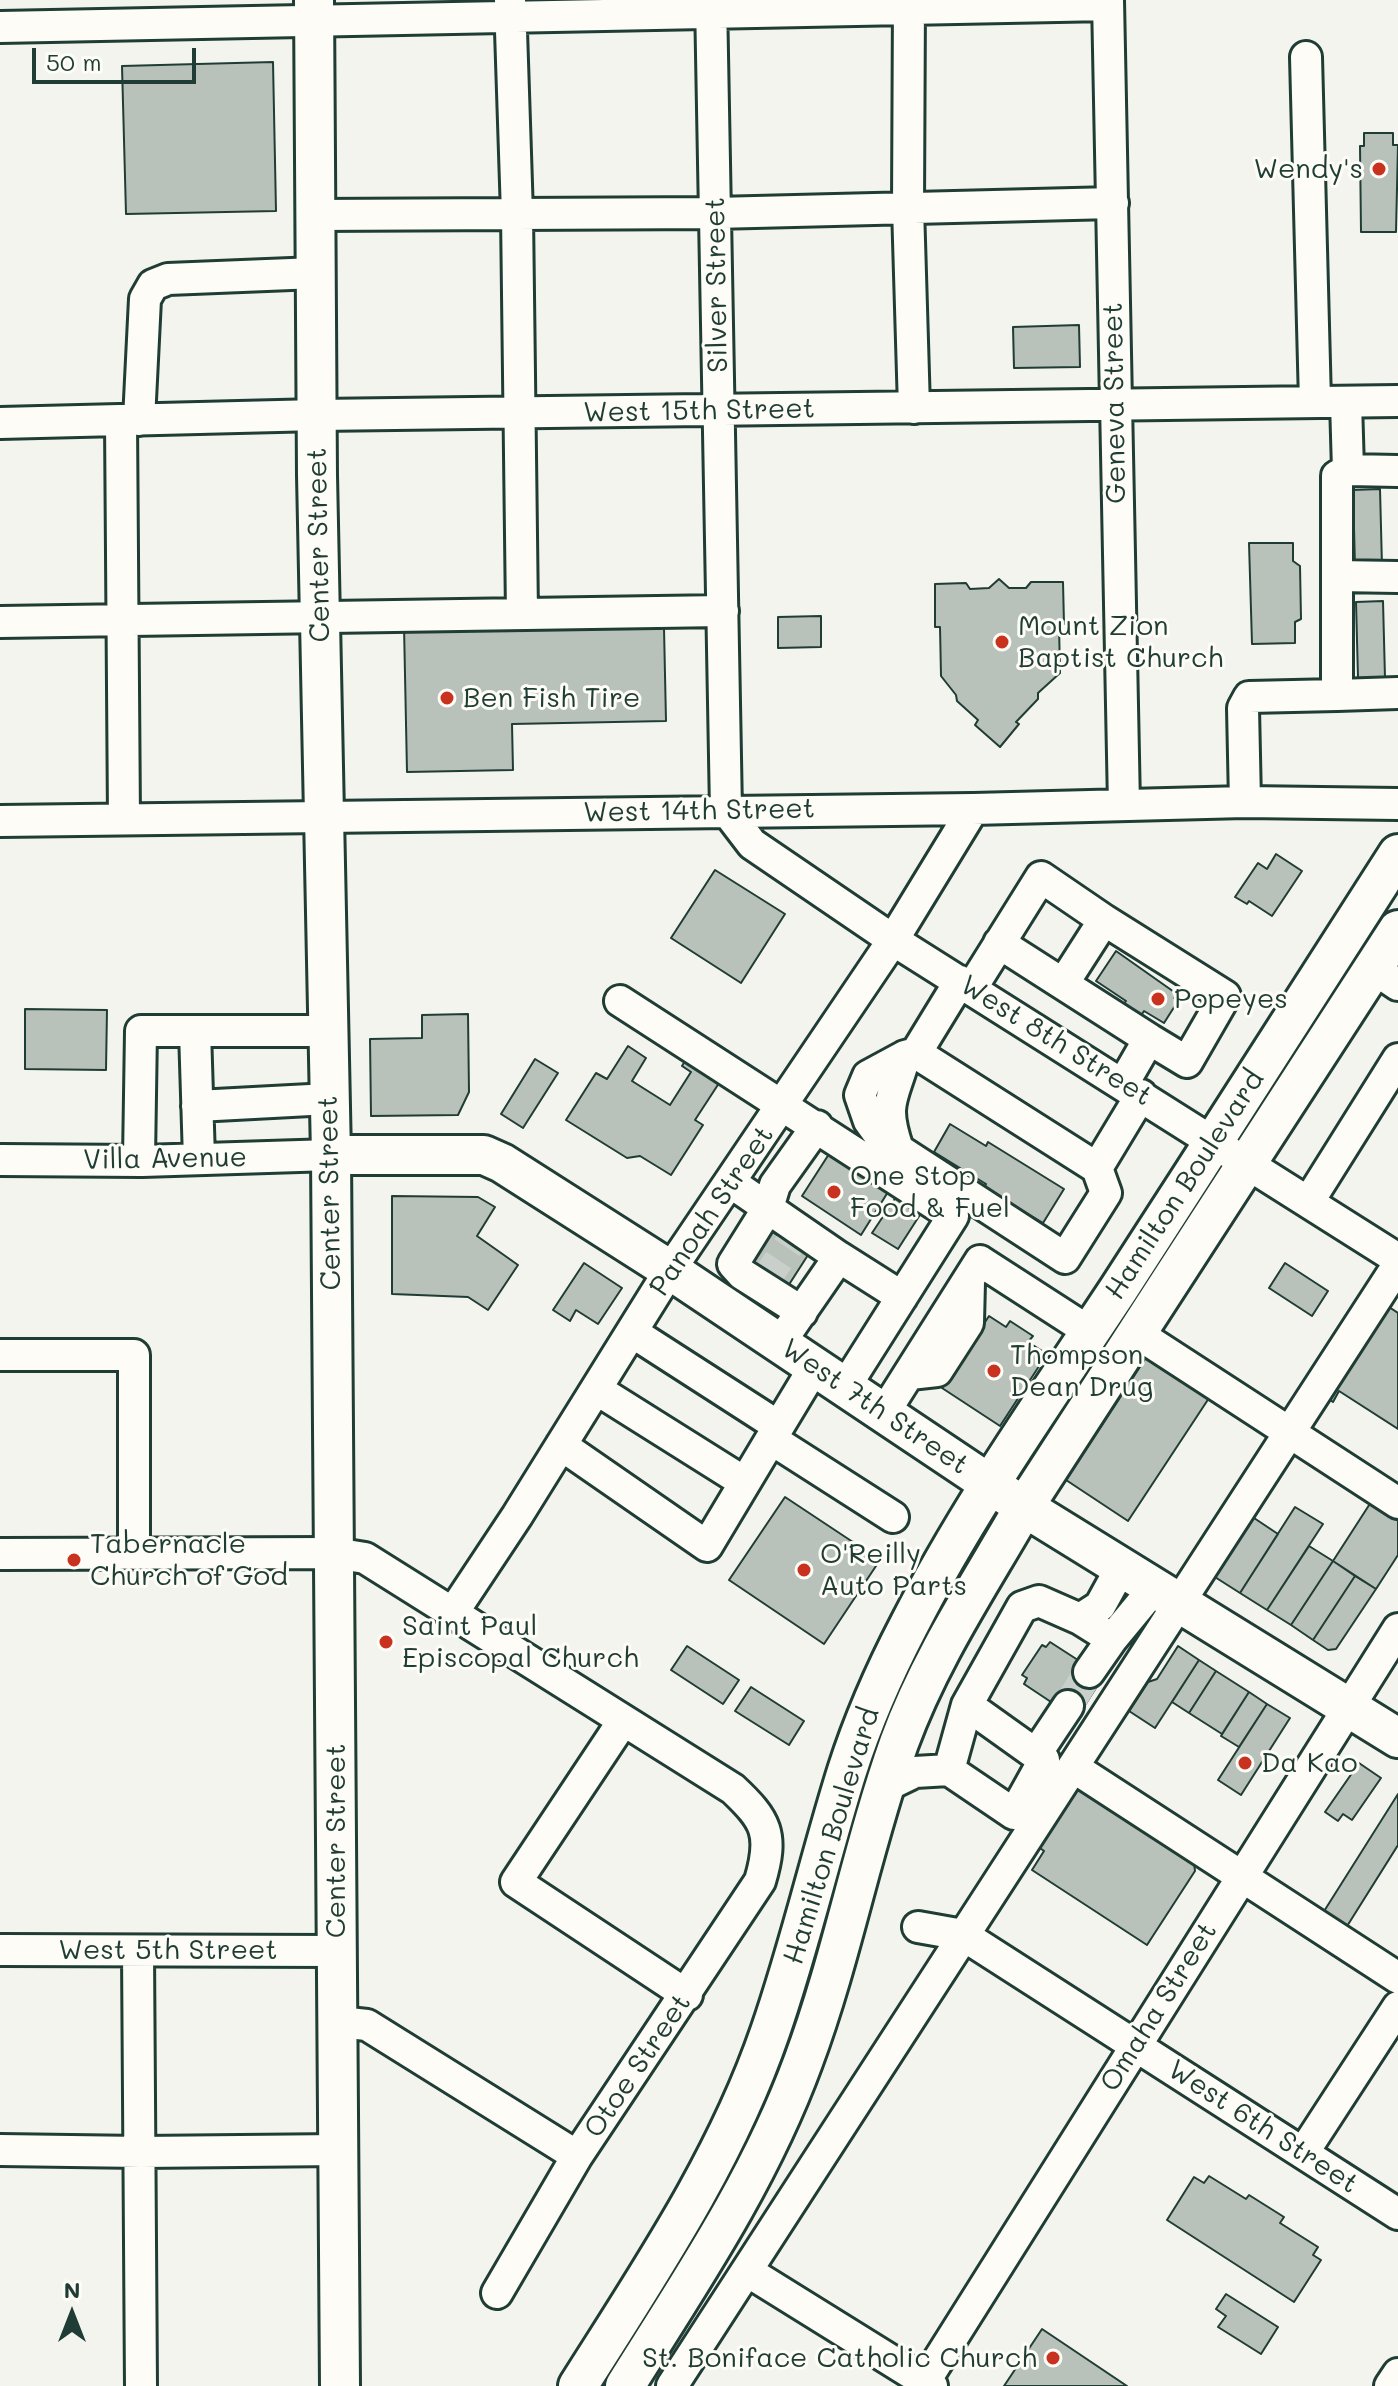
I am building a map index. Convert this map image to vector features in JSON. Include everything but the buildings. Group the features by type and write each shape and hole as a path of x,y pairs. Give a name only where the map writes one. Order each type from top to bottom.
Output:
{"main road":[{"name":"Center Street","path":"315,10 320,617 331,1155 340,2386"},
{"name":"Hamilton Boulevard","path":"578,2386 678,2225 723,2145 751,2083 770,2032 848,1767 909,1624 992,1485 1216,1142 1398,854"},
{"name":"Hamilton Boulevard","path":"625,2386 708,2255 770,2142 804,2062 900,1742 937,1657 1024,1507 1248,1162 1385,976 1398,930"},
{"name":"West 7th Street","path":"331,1155 484,1155 502,1163 670,1270 1024,1507 1398,1738"}],"street":[{"path":"0,27 115,12 1108,3"},
{"name":"Geneva Street","path":"1108,3 1124,805"},
{"path":"909,5 908,207 914,408"},
{"name":"Silver Street","path":"712,7 726,810"},
{"path":"510,8 517,214 522,614"},
{"path":"1306,57 1315,402"},
{"path":"315,215 715,213 1113,203"},
{"path":"124,819 122,621 130,420 145,299 153,285 168,279 316,273"},
{"name":"West 15th Street","path":"0,423 318,415 1398,401"},
{"path":"1346,402 1348,470"},
{"path":"1337,695 1337,476 1348,470 1398,471"},
{"path":"1337,576 1398,577"},
{"path":"0,622 723,611"},
{"path":"1245,802 1243,708 1249,697 1398,693"},
{"name":"West 14th Street","path":"0,821 973,809 1245,802 1398,804"},
{"name":"Panoah Street","path":"452,1614 670,1270 893,940 973,809"},
{"name":"West 8th Street","path":"726,810 752,844 893,940 1248,1162 1398,1262"},
{"path":"911,1054 1097,1168 1106,1193 1065,1258 882,1139 869,1121 860,1095 868,1076 911,1054 999,943 1041,877 1225,996 1187,1062 999,943"},
{"path":"1063,984 1104,920"},
{"path":"620,1001 953,1216 845,1387"},
{"path":"139,1159 141,1031 328,1031"},
{"path":"195,1031 199,1159"},
{"path":"1097,1168 1132,1089 1149,1039"},
{"path":"1309,1201 1398,1059"},
{"path":"197,1106 329,1099"},
{"path":"802,1312 742,1274 733,1264 768,1208 775,1185 817,1126"},
{"name":"Villa Avenue","path":"0,1160 331,1155"},
{"path":"730,1182 768,1208 794,1237 839,1257 902,1297"},
{"path":"780,1343 839,1257"},
{"path":"884,1413 980,1261 1090,1332"},
{"path":"672,2386 1073,1767 1168,1594 1289,1431 1398,1262"},
{"path":"632,1332 893,1517"},
{"path":"1138,1334 1398,1503"},
{"path":"0,1355 134,1355 134,1554"},
{"path":"561,1445 707,1546 815,1366"},
{"path":"596,1389 744,1482"},
{"path":"0,1554 334,1553 365,1558 623,1721 516,1882 687,1995"},
{"path":"1080,1619 1100,1606 1122,1566"},
{"path":"1089,1672 1112,1639 1168,1594"},
{"path":"949,1770 967,1705 1022,1607 1039,1601 1080,1619 1112,1639"},
{"name":"Omaha Street","path":"926,2385 1135,2044 1398,1629"},
{"path":"886,1786 915,1772 949,1770 1014,1814 1044,1760 967,1705"},
{"path":"1036,1754 1068,1706"},
{"name":"Otoe Street","path":"497,2293 577,2156 687,1995 760,1881 765,1865 764,1825 758,1813 733,1789 623,1721"},
{"path":"1073,1767 1398,1978"},
{"name":"West 6th Street","path":"918,1927 963,1935 1398,2214"},
{"name":"West 5th Street","path":"0,1950 337,1951"},
{"path":"138,1951 141,2386"},
{"path":"1303,2153 1398,2007"},
{"path":"339,2022 367,2025 577,2156"},
{"path":"0,2150 340,2150"},
{"path":"747,2271 926,2385"},
{"path":"1390,2386 1398,2374"}],"tunnel":[{"path":"762,1285 790,1243"},
{"path":"1068,1706 1089,1672"}],"place":[{"name":"Wendy's","path":"1379,169"},
{"name":"Mount Zion Baptist Church","path":"1002,642"},
{"name":"Ben Fish Tire","path":"447,698"},
{"name":"Popeyes","path":"1158,999"},
{"name":"One Stop Food & Fuel","path":"834,1192"},
{"name":"Thompson Dean Drug","path":"994,1371"},
{"name":"Tabernacle Church of God","path":"74,1560"},
{"name":"O'Reilly Auto Parts","path":"804,1570"},
{"name":"Saint Paul Episcopal Church","path":"386,1642"},
{"name":"Da Kao","path":"1245,1763"},
{"name":"St. Boniface Catholic Church","path":"1053,2358"}]}
